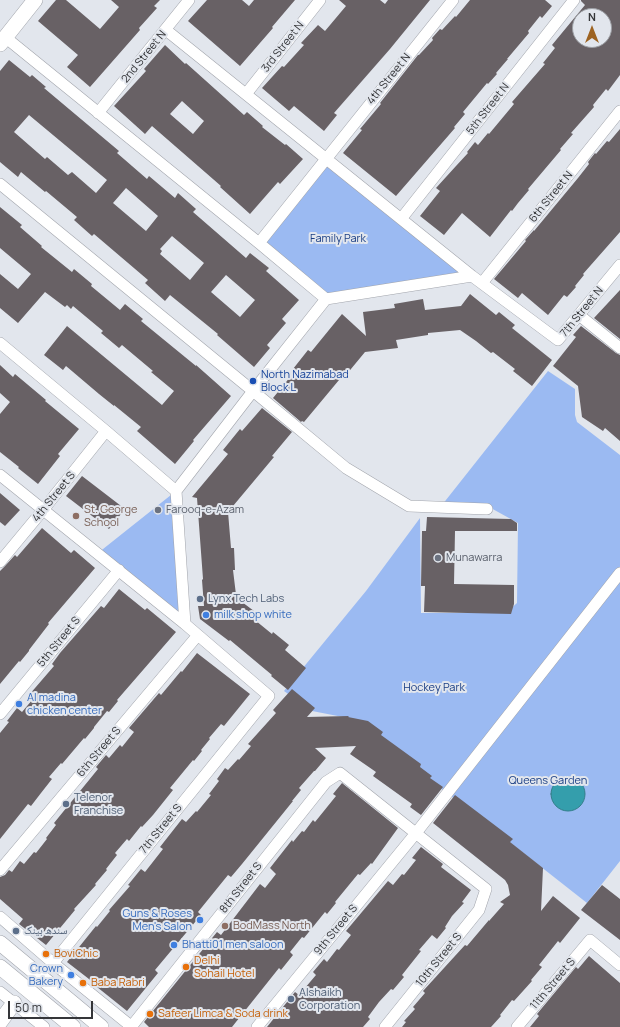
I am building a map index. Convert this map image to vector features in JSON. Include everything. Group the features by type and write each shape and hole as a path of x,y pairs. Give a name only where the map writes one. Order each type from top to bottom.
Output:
{"main road":[{"path":"3,40 35,0"},
{"path":"0,943 101,1027"},
{"path":"0,967 72,1027"},
{"path":"0,1022 14,1003"}],"street":[{"name":"2nd Street N","path":"98,113 189,0"},
{"name":"3rd Street N","path":"246,94 320,0"},
{"name":"4th Street N","path":"259,243 453,0"},
{"name":"5th Street N","path":"401,218 574,0"},
{"path":"166,30 482,283"},
{"path":"3,40 98,113 326,299"},
{"name":"6th Street N","path":"482,283 620,110"},
{"path":"0,184 346,468 409,506 487,509"},
{"name":"7th Street N","path":"482,283 558,340 620,265"},
{"path":"185,624 176,491 326,299 472,276"},
{"path":"579,316 620,348"},
{"path":"0,343 176,491"},
{"name":"4th Street S","path":"0,562 44,510 106,431"},
{"path":"0,474 198,635"},
{"name":"5th Street S","path":"0,714 119,570"},
{"name":"9th Street S","path":"257,1027 416,833 620,573"},
{"name":"7th Street S","path":"53,963 270,696 198,635"},
{"name":"6th Street S","path":"0,870 198,635"},
{"name":"8th Street S","path":"132,1027 326,782 340,773 416,833"},
{"name":"10th Street S","path":"385,1027 479,910 486,889 416,833"},
{"path":"0,918 132,1027"},
{"name":"11th Street S","path":"517,1027 590,940 620,965"},
{"path":"0,992 44,1027"}],"green space":[{"name":"Family Park","path":"326,159 472,276 326,299 259,243"},
{"name":"Hockey Park","path":"548,371 575,389 575,415 577,422 620,455 620,861 587,903 447,793 343,717 312,711 284,691 366,591 420,518 421,613 506,613 517,603 518,523 489,507 442,505"},
{"path":"176,491 185,624 98,553"}],"shaded area":[{"path":"568,777 580,782 585,794 580,806 568,811 556,806 551,794 556,782"}],"building":[{"path":"56,0 66,0 100,29 119,7 111,0 160,0 154,6 157,8 139,28 140,30 90,87 67,67 78,55 38,21"},
{"path":"207,0 242,0 249,6 254,0 295,0 240,66 188,21"},
{"path":"339,0 380,0 385,4 388,0 430,0 390,49 334,113 337,115 324,131 294,106 289,111 262,88 304,45 301,43 318,25 325,31 346,6"},
{"path":"470,0 545,0 552,6 542,18 540,16 528,31 529,33 496,73 497,74 488,84 487,83 463,112 465,114 454,127 455,128 396,196 343,153 418,55 433,40 432,38 440,29 442,30 455,16 456,17"},
{"path":"581,0 620,0 620,75 608,91 606,89 593,105 594,107 571,133 573,134 560,149 561,150 490,237 462,213 444,235 420,216 440,191 436,188 468,153 467,152 475,142 478,145 514,104 512,102 545,64 543,63 555,48 552,45 572,21 572,48 612,48 612,8 583,8 585,5"},
{"path":"165,45 244,115 247,112 263,126 262,127 285,145 286,144 303,159 280,184 278,182 250,214 220,187 221,186 152,126 145,134 114,106 146,71 144,69","holes":["182,101 204,121 193,134 170,114"]},
{"path":"9,60 30,77 32,75 46,87 44,88 119,151 117,153 147,179 149,176 175,198 178,193 196,209 193,212 246,258 250,253 269,268 266,271 299,300 282,319 286,323 267,345 270,348 254,367 217,335 218,334 170,295 165,301 145,283 148,280 94,234 92,236 74,220 77,217 46,191 45,192 21,172 18,177 0,162 0,71","holes":["29,115 107,180 96,193 72,172 68,175 47,157 45,159 14,132","126,188 158,216 146,231 113,203","172,236 204,263 190,280 160,254 162,251 160,249","226,275 255,300 240,317 211,292"]},
{"path":"620,129 620,232 583,274 584,275 575,286 576,287 567,297 564,295 548,315 522,293 518,298 494,279 578,178 589,164 588,162 595,153 596,154 607,141 609,142"},
{"path":"0,207 22,225 20,227 42,246 41,247 72,272 74,269 92,284 91,286 120,310 125,304 143,319 141,321 196,365 231,396 193,440 194,441 175,464 137,431 141,427 66,366 63,370 44,355 67,326 162,405 174,391 151,372 153,371 122,345 119,348 101,333 103,331 73,306 71,309 67,305 65,307 45,292 18,323 0,308 0,274 18,289 31,274 0,248"},
{"path":"620,290 620,339 594,318"},
{"path":"470,294 496,315 499,312 515,325 512,328 552,360 532,386 513,371 515,369 460,330 428,333 428,335 396,340 398,348 365,352 346,375 344,374 304,422 301,422 273,398 295,371 293,369 308,350 311,352 342,314 366,336 363,312 395,308 394,304 423,299 425,310 461,306"},
{"path":"581,326 620,355 620,441 605,428 603,431 582,417 578,386 553,366 576,337 573,335"},
{"path":"0,365 13,377 15,374 79,429 58,454 60,456 38,484 0,452 0,414 10,402 0,393"},
{"path":"262,408 292,432 272,456 274,457 228,512 231,548 234,548 235,570 233,570 237,603 242,602 254,611 250,616 272,634 273,632 289,645 285,650 306,668 288,690 230,640 229,641 200,619 198,606 204,606 203,579 197,498 192,497 228,454 223,450 240,429 242,431"},
{"path":"82,476 125,509 109,529 66,496"},
{"path":"0,493 20,510 5,526 0,522"},
{"name":"Munawarra","path":"427,517 511,519 517,523 517,531 455,531 454,584 514,585 514,604 511,614 424,612 425,586 421,586 422,531 426,531"},
{"path":"42,528 71,553 74,550 95,568 48,623 49,624 20,662 19,661 0,684 0,571 15,555 17,557"},
{"path":"119,589 145,610 147,608 176,632 117,700 118,701 109,712 107,711 85,739 84,738 49,777 52,779 31,806 28,804 0,839 0,733 9,722 7,721 17,708 22,712 33,699 29,695 54,666 52,664 60,653 101,606 104,608"},
{"path":"197,653 250,694 224,726 221,724 209,738 210,739 201,750 202,751 170,788 173,790 153,815 142,827 141,826 129,841 127,839 115,853 117,855 95,884 96,885 74,909 75,910 46,945 19,924 23,919 0,899 0,877 5,875 9,870 12,872 20,861 24,864 34,852 36,853 56,825 54,823 98,769 96,767 106,755 109,758 120,745 122,747 134,732 129,728 159,693 161,695 181,671 182,672"},
{"path":"292,689 315,708 307,717 349,716 348,717 368,721 383,732 381,735 421,764 420,767 432,776 430,778 443,787 421,815 410,807 412,804 373,776 376,772 350,754 356,746 315,748 326,758 299,788 301,790 293,801 242,864 231,877 228,875 198,912 201,915 155,970 158,973 127,1011 67,962 130,886 128,885 141,869 145,872 163,849 160,847 182,819 186,822 196,811 197,812 211,795 209,794 219,781 217,779 225,768 228,770 251,746 248,744 276,713 273,710"},
{"path":"342,783 398,828 372,864 371,863 360,875 358,874 327,914 325,912 304,938 302,937 290,952 293,955 281,970 279,968 232,1027 149,1027 144,1022 217,932 221,935 260,884 265,888 276,874 270,868 292,840 293,842 302,831 304,832 313,820 315,822 336,796 333,794"},
{"path":"455,795 513,839 510,842 543,868 541,911 553,896 580,918 560,943 558,941 539,965 542,967 531,980 532,981 514,1001 512,1000 491,1027 402,1027 406,1022 404,1021 415,1009 413,1007 425,993 423,991 465,945 467,946 504,904 500,902 510,895 508,885 505,880 433,823"},
{"path":"421,847 443,864 441,867 471,890 462,902 464,903 452,916 445,927 446,928 437,939 432,935 419,950 421,951 402,975 404,977 393,990 391,989 379,1002 368,1017 370,1019 363,1027 267,1027 295,992 299,995 316,975 313,972 324,959 327,962 337,949 339,950 351,935 346,931 388,881 393,885 402,874 404,875 416,860 412,858"},
{"path":"602,885 620,899 620,940 581,910"},
{"path":"589,956 620,983 620,1027 530,1027 539,1016 537,1014 576,967 578,969"}],"place":[{"name":"North Nazimabad Block L","path":"253,381"},
{"name":"Farooq-e-Azam","path":"158,510"},
{"name":"St. George School","path":"76,516"},
{"name":"Munawarra","path":"438,558"},
{"name":"Lynx Tech Labs","path":"200,599"},
{"name":"milk shop white","path":"206,615"},
{"name":"Al madina chicken center","path":"19,704"},
{"name":"Telenor Franchise","path":"66,804"},
{"name":"Guns & Roses Men's Salon","path":"200,920"},
{"name":"BodMass North","path":"225,926"},
{"name":"سندھ بینک","path":"16,931"},
{"name":"Bhatti01 men saloon","path":"174,945"},
{"name":"BoviChic","path":"46,954"},
{"name":"Delhi Sohail Hotel","path":"186,967"},
{"name":"Crown Bakery","path":"71,975"},
{"name":"Baba Rabri","path":"83,983"},
{"name":"Alshaikh Corporation","path":"291,999"},
{"name":"Safeer Limca & Soda drink","path":"150,1014"}],"park label":[{"name":"Queens Garden","path":"548,781"}]}
